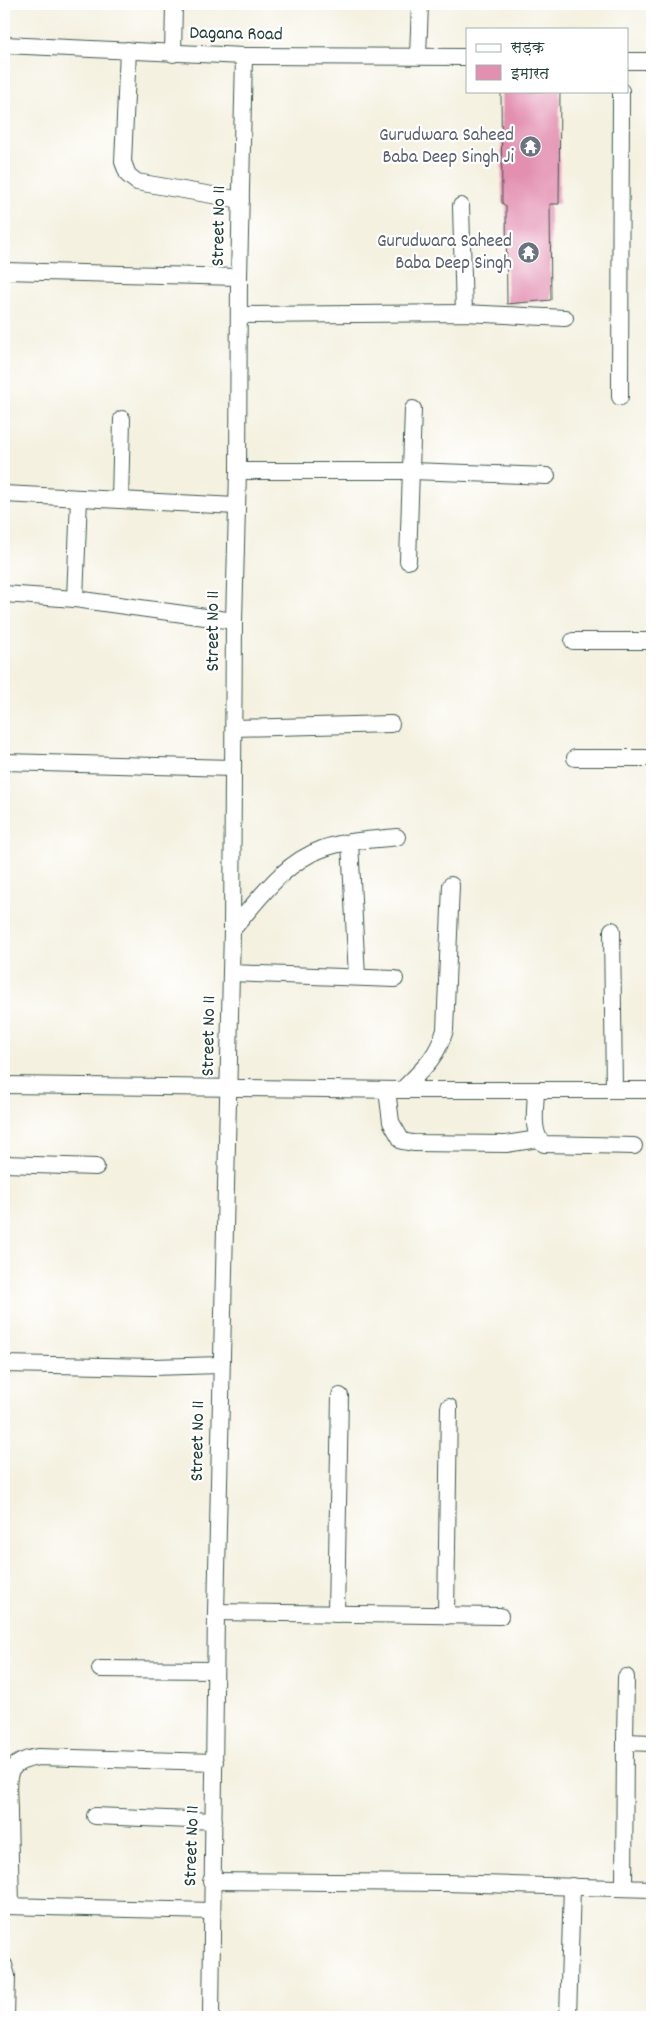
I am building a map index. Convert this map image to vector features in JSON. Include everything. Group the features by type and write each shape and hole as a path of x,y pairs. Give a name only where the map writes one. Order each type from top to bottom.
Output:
{"street":[{"path":"172,54 174,4"},
{"path":"418,56 420,4"},
{"name":"Dagana Road","path":"4,45 244,56 466,57"},
{"path":"128,50 123,162 128,175 137,182 241,200"},
{"name":"Street No 11","path":"211,2017 211,1881 214,1821 216,1612 232,930 234,622 244,56"},
{"path":"628,61 652,61"},
{"path":"620,397 621,92"},
{"path":"461,206 464,313"},
{"path":"4,270 239,277"},
{"path":"239,315 464,313 565,318"},
{"path":"408,561 413,409"},
{"path":"120,500 122,419"},
{"path":"238,471 411,471 547,476"},
{"path":"4,494 236,506"},
{"path":"75,599 79,498"},
{"path":"4,594 75,599 234,622"},
{"path":"573,641 652,641"},
{"path":"234,728 391,724"},
{"path":"574,758 652,758"},
{"path":"4,762 232,768"},
{"path":"232,930 282,873 300,859 323,848 350,842 397,837"},
{"path":"350,842 357,977"},
{"path":"451,885 444,1030 440,1048 430,1062 394,1090 390,1122 402,1141 413,1143 506,1144 538,1139"},
{"path":"612,930 614,1090"},
{"path":"231,973 395,979"},
{"path":"4,1085 229,1089 652,1090"},
{"path":"536,1090 536,1132 538,1139 544,1144 634,1146"},
{"path":"4,1164 96,1167"},
{"path":"4,1364 153,1368 221,1365"},
{"path":"336,1614 340,1396"},
{"path":"446,1616 449,1407"},
{"path":"216,1612 500,1616"},
{"path":"100,1669 215,1670"},
{"path":"624,1888 626,1677"},
{"path":"625,1742 652,1743"},
{"path":"212,1911 7,1906 6,1813 9,1777 13,1765 21,1759 38,1757 215,1762"},
{"path":"95,1816 214,1821"},
{"path":"211,1881 444,1883 652,1889"},
{"path":"568,2017 572,1886"},
{"path":"4,1965 7,1976 6,2017"}],"building":[{"name":"Gurudwara Saheed Baba Deep Singh Ji","path":"501,92 560,92 559,204 550,204 551,300 507,304 506,206 502,203"}],"place":[{"name":"Gurudwara Saheed Baba Deep Singh Ji","path":"530,147"},
{"name":"Gurudwara Saheed Baba Deep Singh","path":"528,253"}]}
